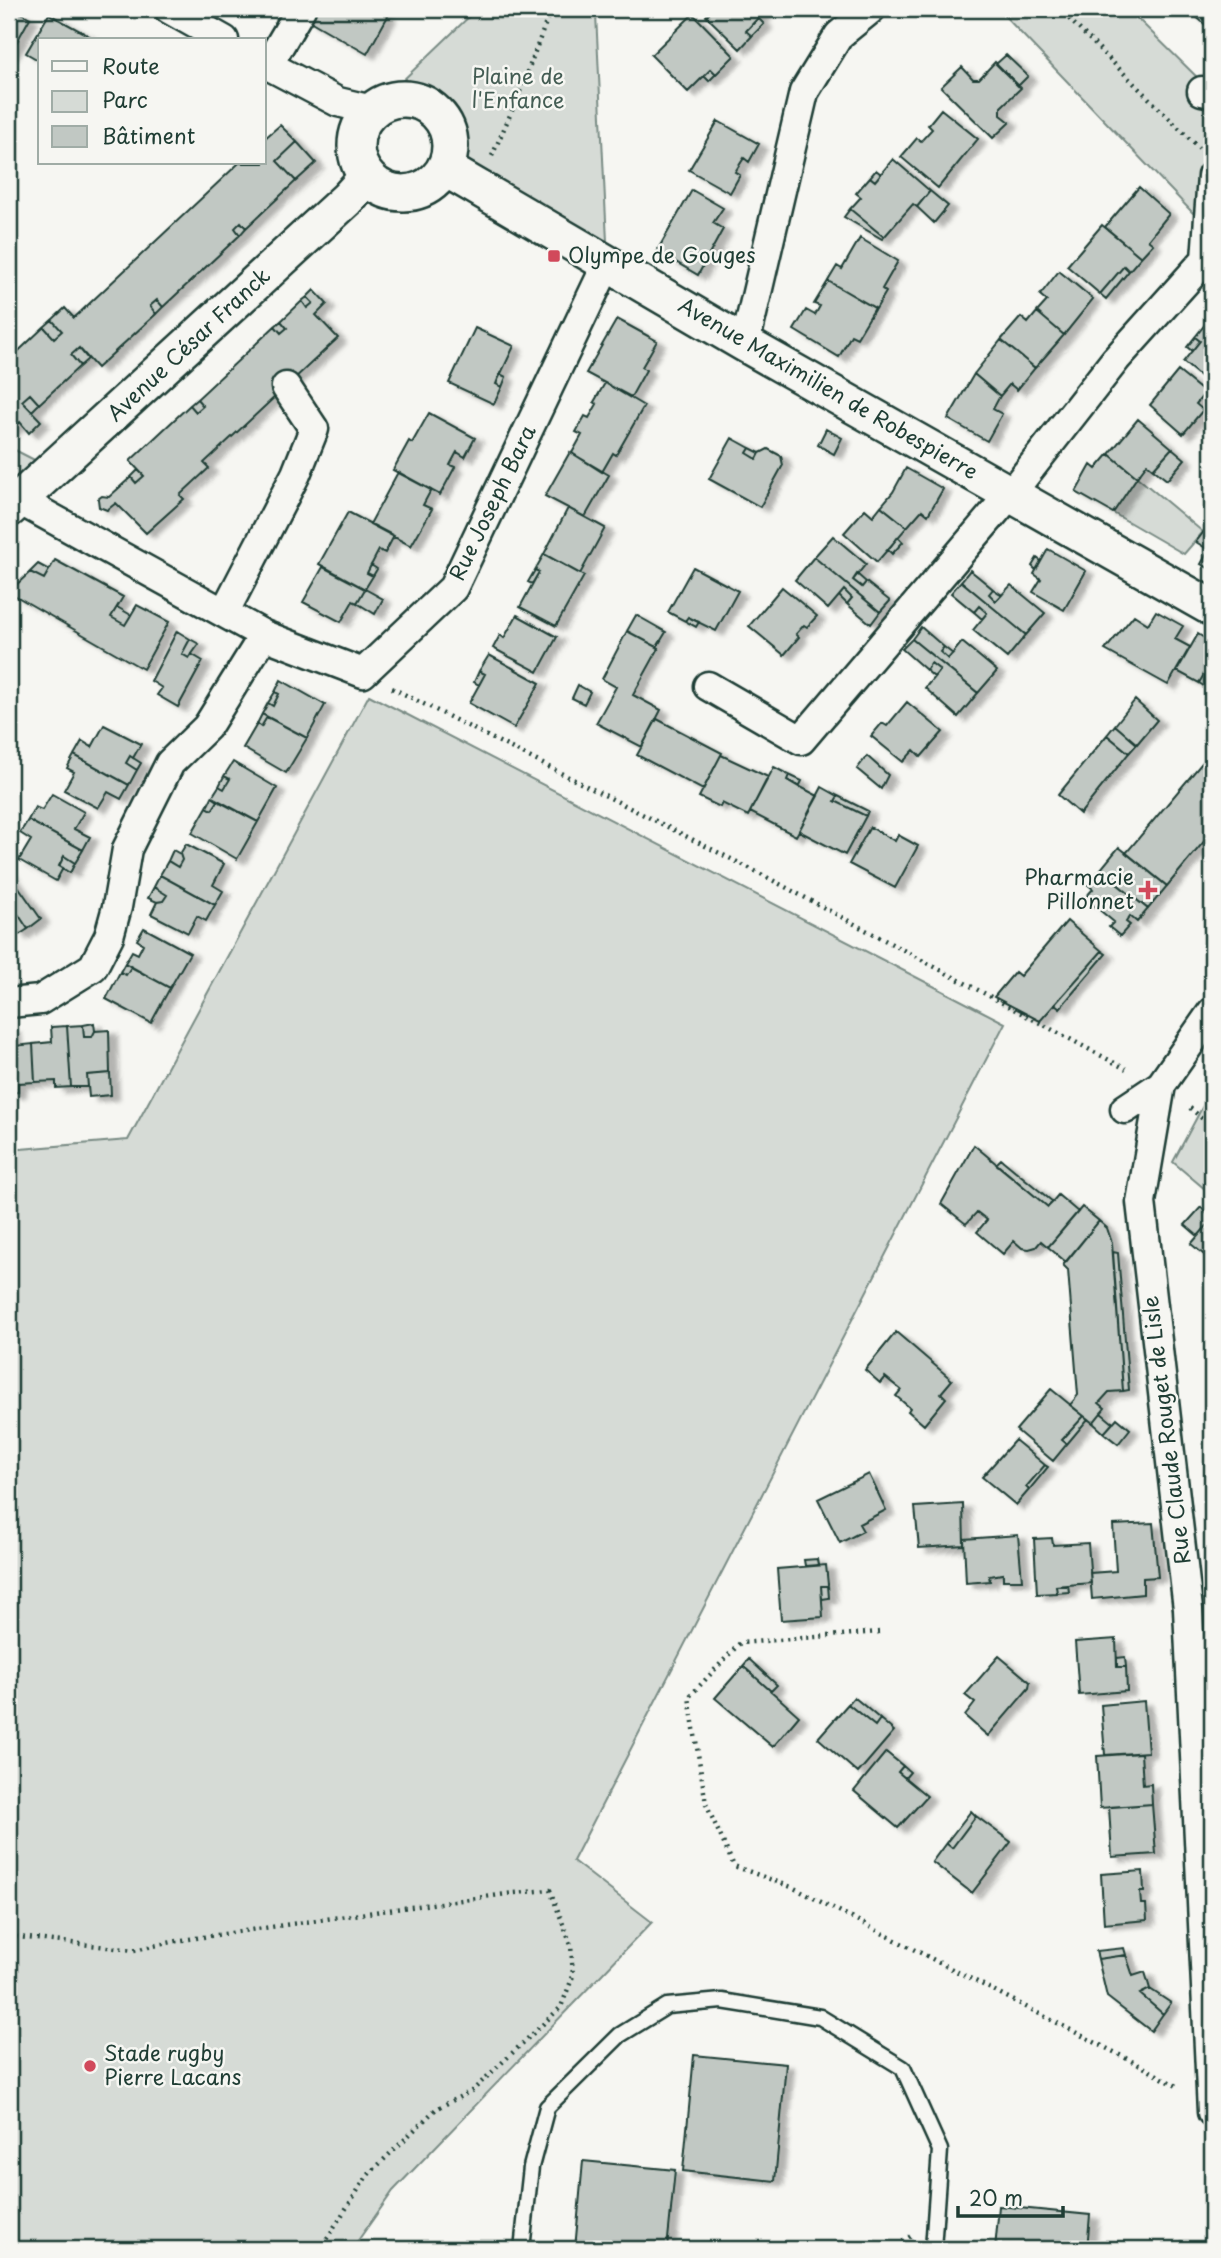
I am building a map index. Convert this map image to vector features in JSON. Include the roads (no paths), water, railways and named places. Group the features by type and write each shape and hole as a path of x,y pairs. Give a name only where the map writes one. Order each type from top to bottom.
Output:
{"street":[{"path":"169,9 220,38"},
{"path":"301,9 266,64 338,102 372,110"},
{"path":"745,344 804,92 839,35 871,9"},
{"path":"393,99 410,99 426,104 445,122 451,143 446,169 436,181 423,190 408,194 379,187 367,177 355,150 362,122 372,110 393,99"},
{"path":"708,686 801,740 1011,493 1116,359 1206,259 1207,164"},
{"name":"Avenue Maximilien de Robespierre","path":"446,169 745,344 1212,608"},
{"name":"Avenue César Franck","path":"14,505 347,200 367,177"},
{"name":"Rue Joseph Bara","path":"264,635 363,673 453,588 608,262"},
{"path":"224,613 296,474 314,429 286,387"},
{"path":"9,1003 40,1000 93,967 109,936 127,849 170,763 207,727 264,635 14,505"},
{"path":"1125,1110 1161,1085 1212,1012"},
{"name":"Rue Claude Rouget de Lisle","path":"1161,1085 1141,1202 1188,1609 1212,2109"}],"lane":[{"path":"522,2249 531,2167 547,2107 620,2035 667,2006 722,2001 820,2017 903,2068 940,2150 933,2249"}],"place":[{"name":"Olympe de Gouges","path":"554,256"},
{"name":"Pharmacie Pillonnet","path":"1148,890"},
{"name":"Stade rugby Pierre Lacans","path":"90,2066"}],"park label":[{"name":"Plaine de l'Enfance","path":"518,89"}]}
